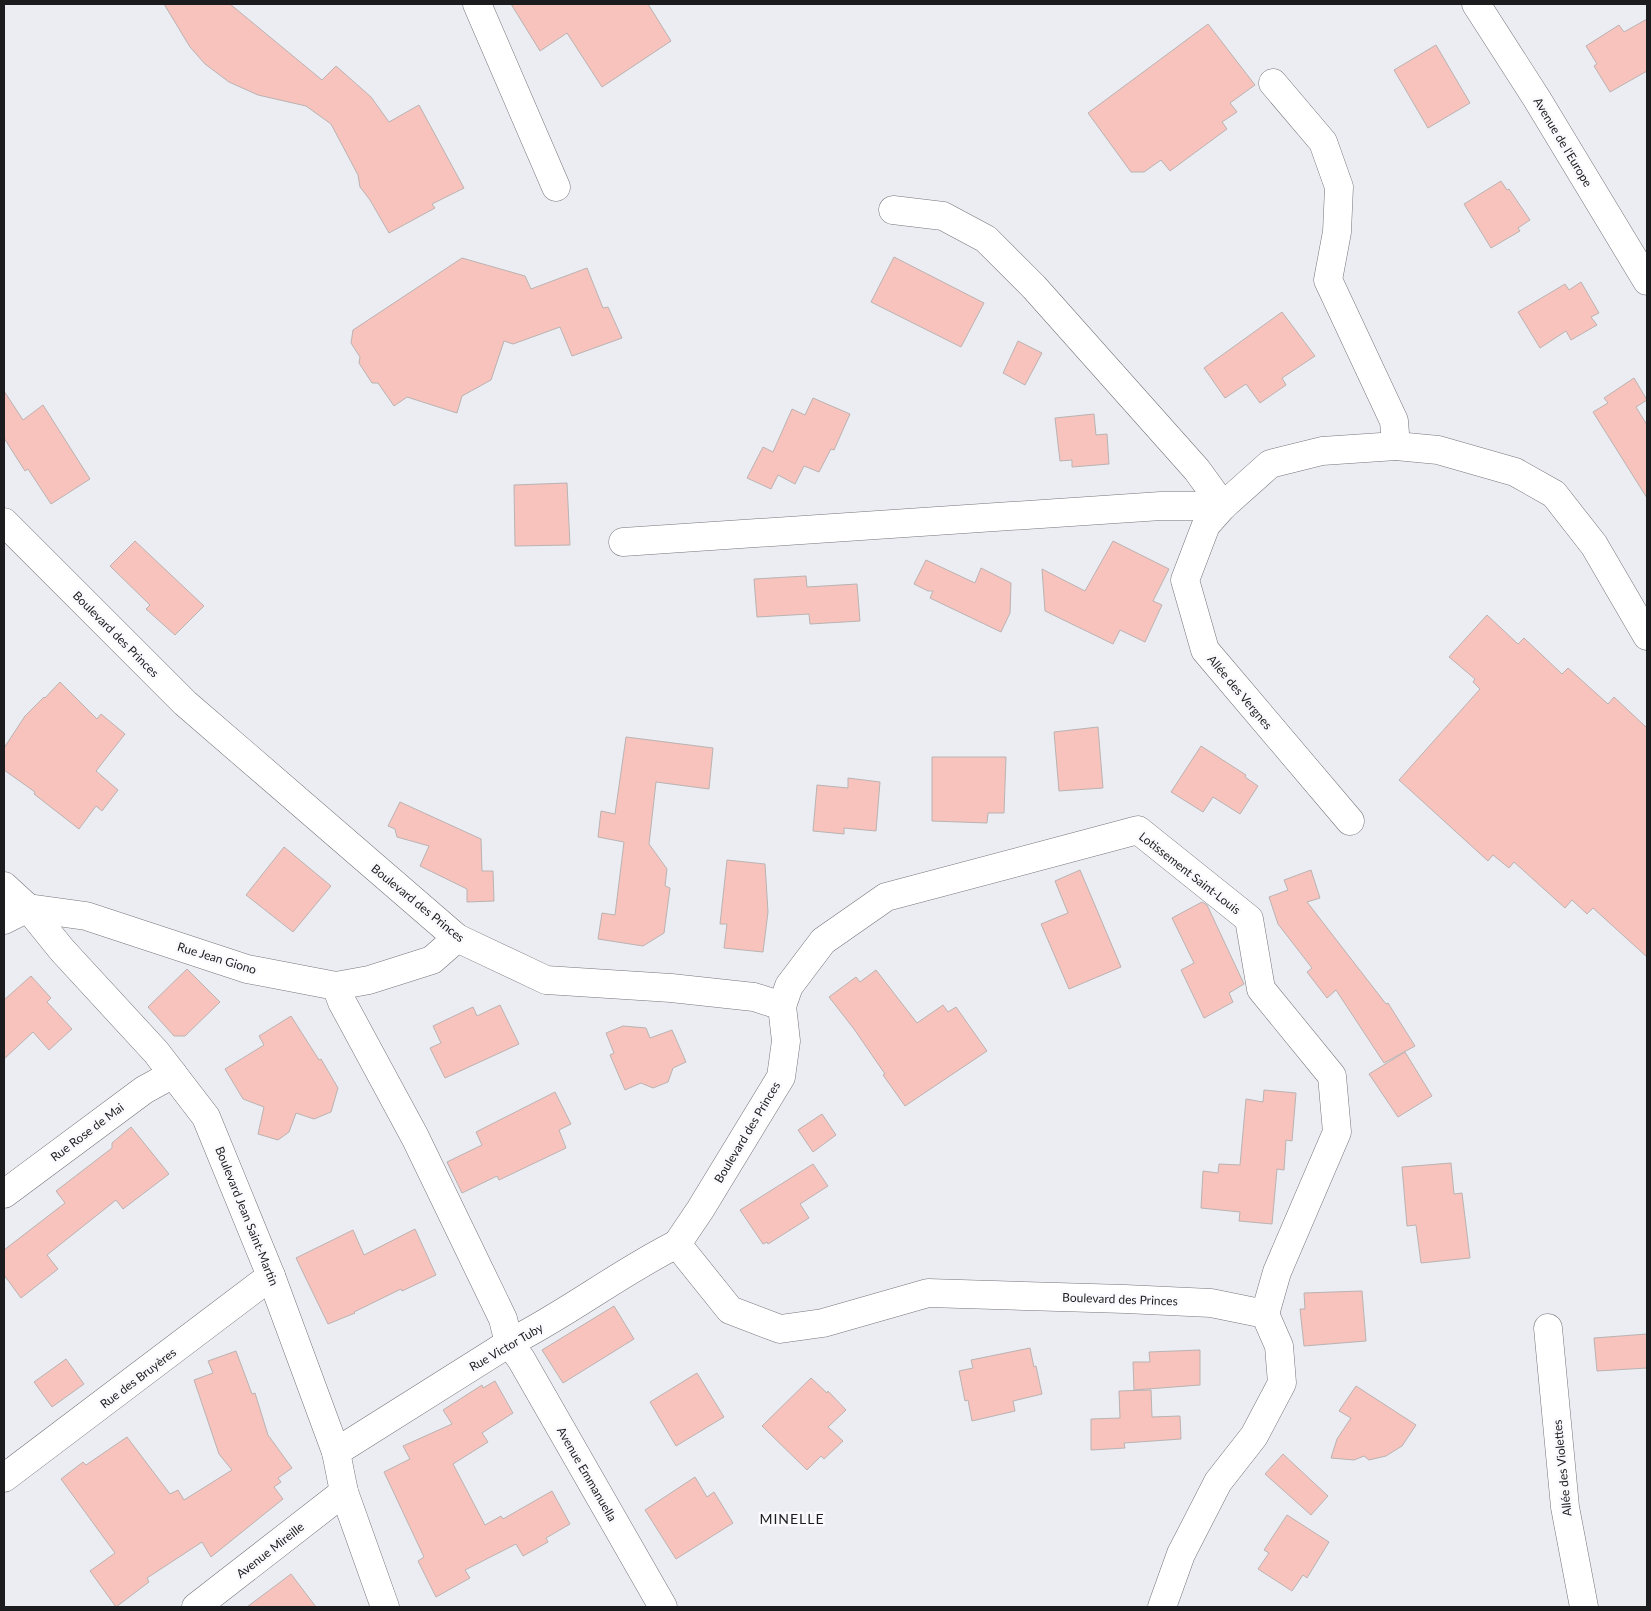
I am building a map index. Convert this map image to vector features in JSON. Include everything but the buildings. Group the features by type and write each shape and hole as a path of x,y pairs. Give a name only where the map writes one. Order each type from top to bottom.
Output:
{"street":[{"path":"477,4 556,188"},
{"name":"Avenue de l'Europe","path":"1476,4 1537,99 1647,281"},
{"path":"1272,83 1323,142 1339,187 1337,232 1328,280 1394,421 1396,446"},
{"path":"893,210 943,216 986,239 1040,294 1197,470 1223,506"},
{"name":"Allée des Vergnes","path":"1350,821 1204,650 1185,580 1206,525 1223,506 1270,464 1322,451 1396,446 1438,450 1515,472 1554,494 1594,545 1647,636"},
{"path":"623,542 1161,506 1223,506"},
{"name":"Boulevard des Princes","path":"4,522 186,702 457,938 546,980 680,989 754,997 782,1006 786,1041 781,1077 700,1210 677,1244 730,1310 780,1329 823,1323 928,1293 1211,1303 1265,1314"},
{"name":"Lotissement Saint-Louis","path":"782,1006 789,986 823,941 886,898 1138,830 1249,919 1261,989 1332,1076 1337,1132 1278,1272 1265,1314"},
{"name":"Boulevard Jean Saint-Martin","path":"4,886 16,914 62,950 156,1052 206,1117 271,1276 336,1452 344,1492 385,1607"},
{"name":"Rue Jean Giono","path":"16,914 86,916 247,969 336,986 369,980 432,960 457,938"},
{"name":"Avenue Emmanuella","path":"336,986 342,1002 419,1146 502,1319 509,1342 521,1359 662,1607"},
{"name":"Rue Rose de Mai","path":"4,1194 144,1090 173,1074"},
{"name":"Rue Victor Tuby","path":"336,1452 509,1342 538,1328 654,1256 677,1244"},
{"name":"Rue des Bruyères","path":"4,1478 271,1276"},
{"path":"1162,1607 1182,1554 1218,1482 1254,1436 1282,1383 1279,1346 1265,1314"},
{"name":"Allée des Violettes","path":"1548,1328 1565,1507 1584,1607"},
{"name":"Avenue Mireille","path":"196,1607 344,1492"}],"district":[{"name":"MINELLE","path":"792,1518"}]}
